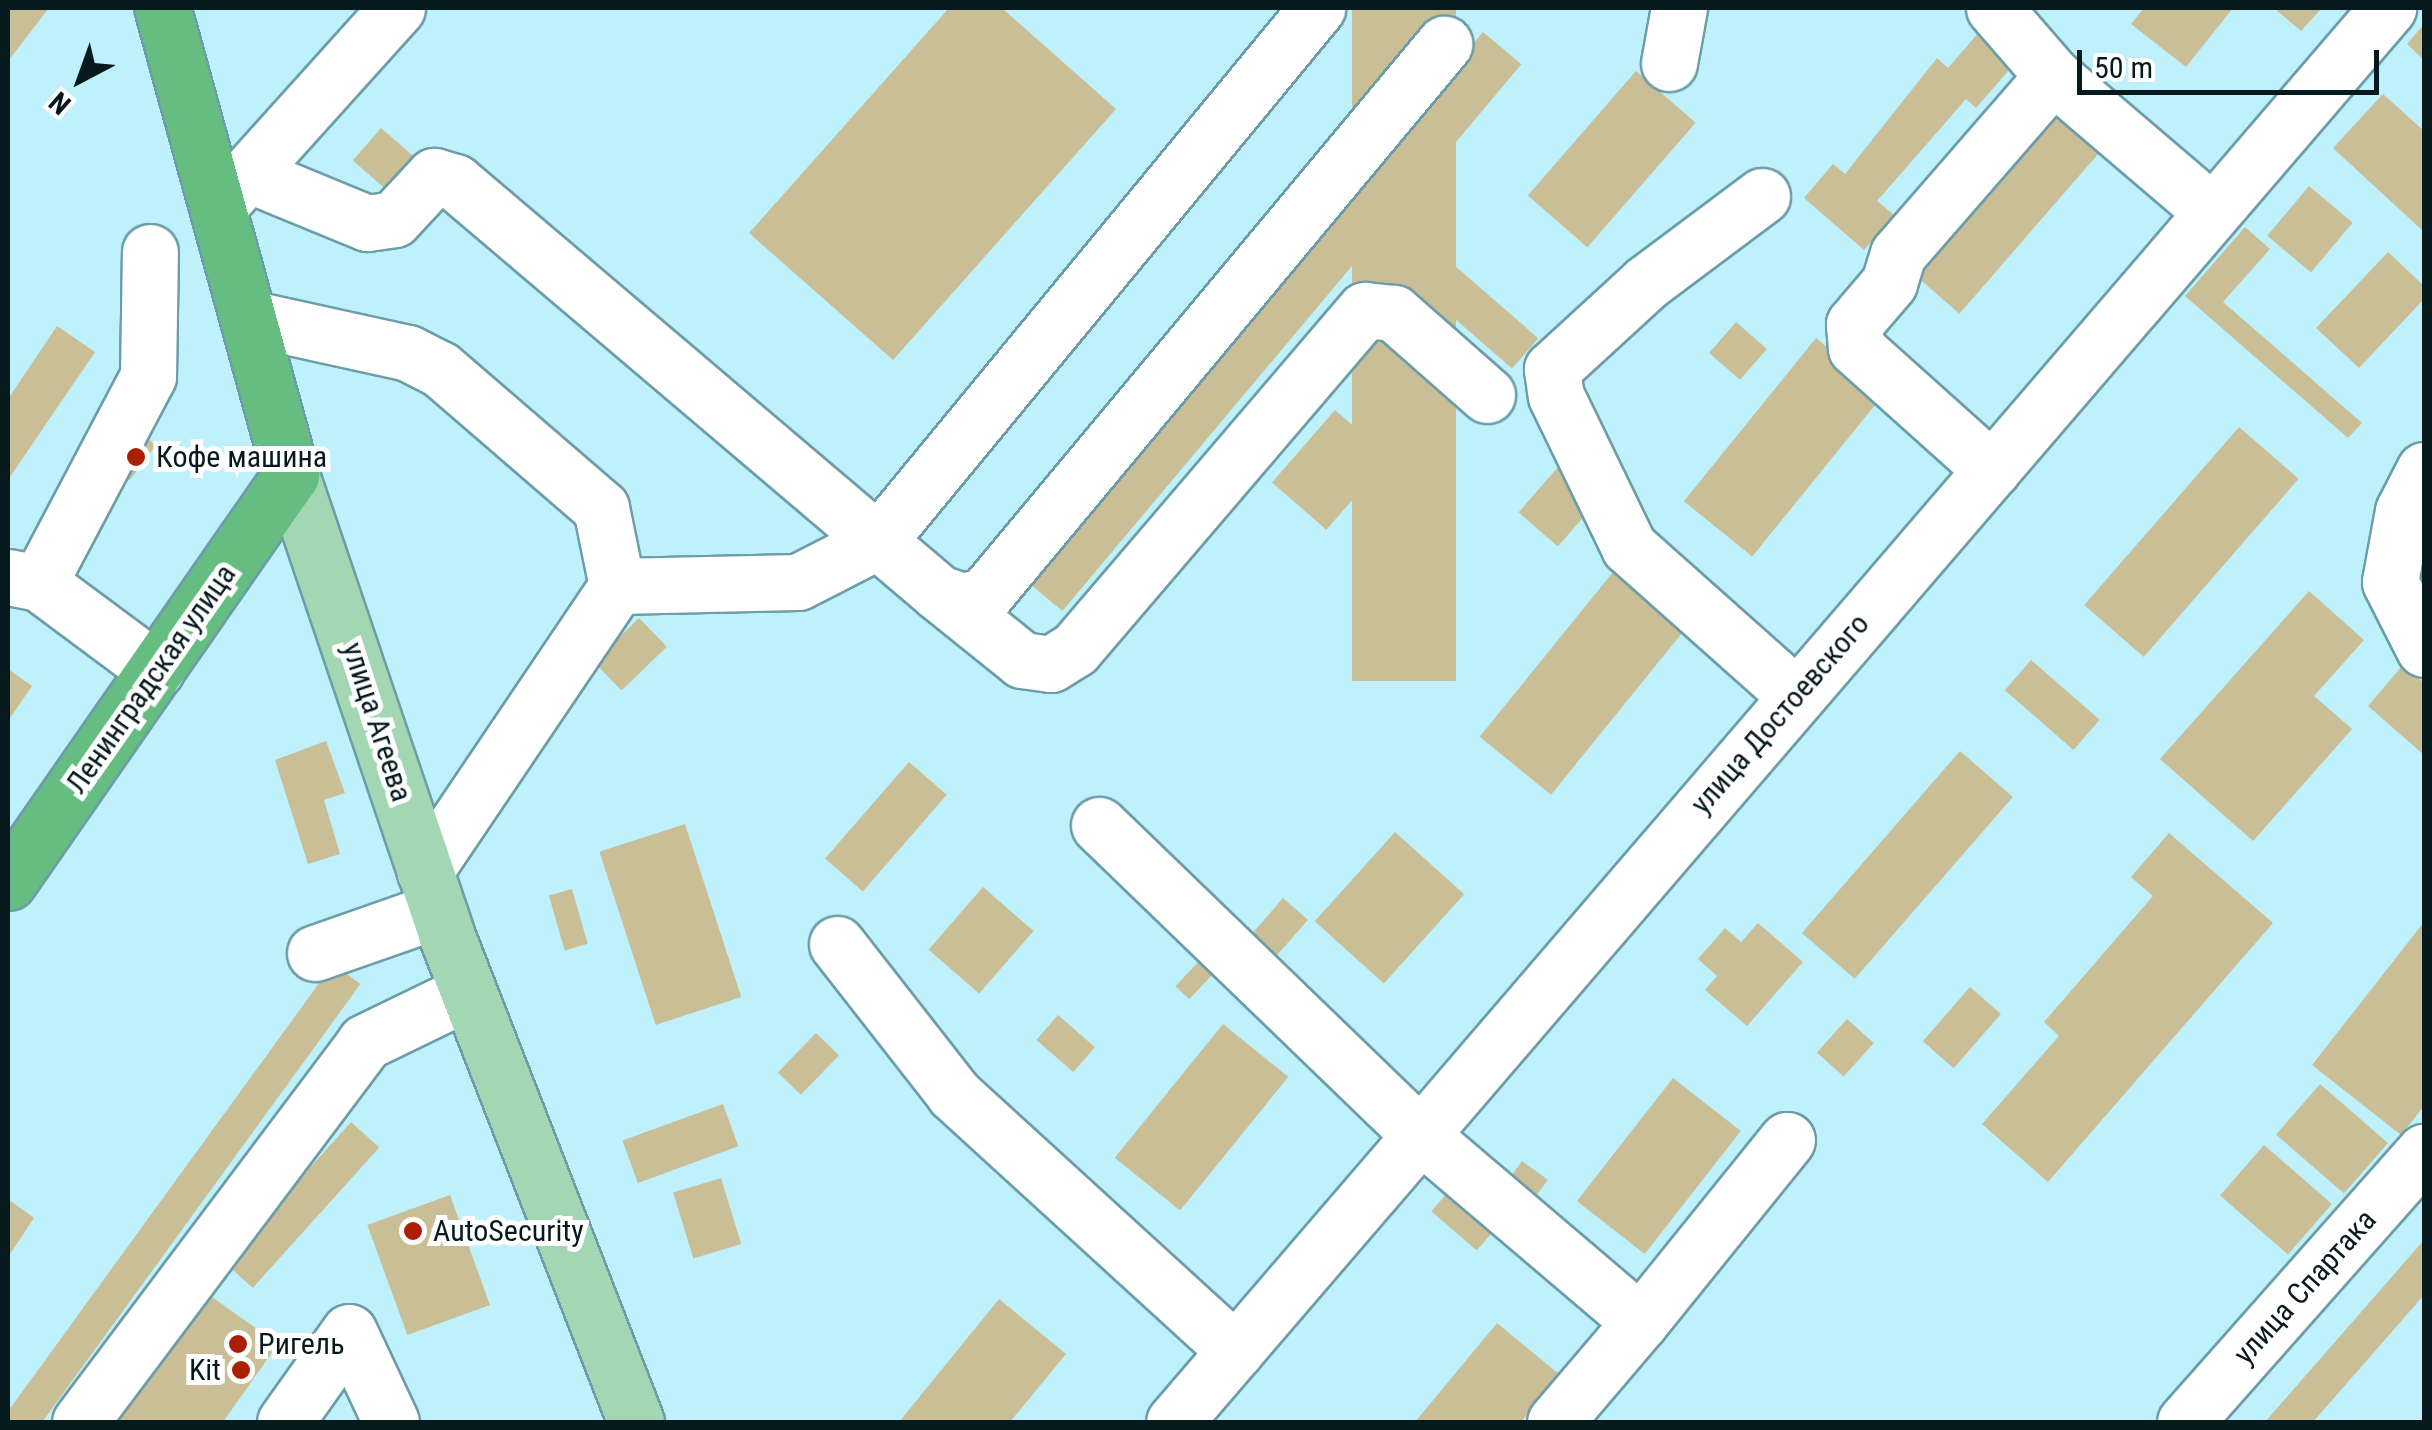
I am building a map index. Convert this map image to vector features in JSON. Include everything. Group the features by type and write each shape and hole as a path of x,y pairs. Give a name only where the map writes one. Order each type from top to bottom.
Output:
{"highway":[{"name":"улица Агеева","path":"162,8 235,188 250,318 292,475"},
{"name":"Ленинградская улица","path":"8,882 292,475"}],"main road":[{"name":"улица Агеева","path":"292,475 468,992 636,1422"}],"street":[{"path":"397,8 235,188 367,223 394,219 434,176 455,182 1022,660 1050,664 1075,649 1366,310 1394,313 1487,395"},
{"path":"618,586 798,582 878,541 1317,8"},
{"path":"1669,64 1680,8"},
{"path":"1994,8 2053,76 2212,212"},
{"name":"улица Достоевского","path":"1174,1422 1417,1132 1992,470 2385,9"},
{"path":"939,593 984,596 1444,44"},
{"path":"1992,470 1856,348 1854,324 1889,283 1898,254 2053,76"},
{"path":"1762,196 1647,282 1552,369 1556,396 1629,548 1796,696"},
{"path":"150,252 148,376 23,580 156,670"},
{"path":"250,318 408,353 440,368 602,508 618,586 431,890 314,953"},
{"path":"2424,470 2403,511 2390,582 2424,649"},
{"path":"1098,825 1417,1132 1640,1322"},
{"path":"837,944 954,1094 1235,1351"},
{"path":"80,1422 364,1042 468,992"},
{"path":"1556,1422 1787,1140"},
{"name":"улица Спартака","path":"2185,1422 2424,1152"},
{"path":"285,1422 350,1332 392,1422"}],"building":[{"path":"8,8 49,8 8,61"},
{"path":"949,8 1002,8 1116,109 893,360 749,233"},
{"path":"1352,8 1456,8 1456,681 1352,681"},
{"path":"2144,8 2233,8 2186,67 2131,24"},
{"path":"2274,8 2322,8 2301,31"},
{"path":"1993,16 2029,47 1976,108 1966,99 1877,201 1894,215 1864,250 1804,198 1833,164 1845,174 1937,58 1948,68"},
{"path":"2424,24 2424,60 2407,44"},
{"path":"1483,32 1521,64 1062,611 1024,579"},
{"path":"1636,71 1696,123 1587,247 1528,196"},
{"path":"2050,89 2110,141 1959,314 1900,262"},
{"path":"2383,94 2424,131 2424,232 2333,148"},
{"path":"381,128 423,164 394,197 353,160"},
{"path":"2309,186 2353,223 2311,272 2267,236"},
{"path":"2245,227 2270,249 2223,302 2362,423 2348,438 2185,296"},
{"path":"1416,232 1538,338 1512,368 1390,262"},
{"path":"2388,252 2424,286 2424,299 2359,368 2316,328"},
{"path":"1736,322 1767,349 1740,380 1709,353"},
{"path":"57,326 95,352 8,480 8,399"},
{"path":"1816,338 1884,393 1752,557 1684,501"},
{"path":"1335,410 1389,457 1326,530 1272,482"},
{"path":"2239,427 2299,479 2144,657 2084,605"},
{"name":"Кофе машина","path":"140,433 156,445 129,480 114,468"},
{"path":"1558,467 1597,501 1558,546 1519,512"},
{"path":"1613,572 1684,630 1551,795 1480,737"},
{"path":"2309,591 2364,640 2314,696 2352,729 2253,841 2160,759"},
{"path":"639,618 667,647 621,691 594,662"},
{"path":"2031,660 2100,720 2073,750 2005,690"},
{"path":"2403,665 2424,683 2424,755 2368,706"},
{"path":"8,669 32,686 8,721"},
{"path":"326,741 345,793 324,800 340,854 308,864 275,760"},
{"path":"1960,751 2013,797 1855,979 1802,933"},
{"path":"909,762 947,795 863,891 825,859"},
{"path":"685,824 741,997 656,1025 599,852"},
{"path":"1395,832 1464,894 1384,983 1315,921"},
{"path":"2169,833 2273,923 2048,1182 1982,1124 2059,1036 2044,1022 2153,896 2131,877"},
{"path":"983,887 1034,931 979,994 929,950"},
{"path":"572,889 588,944 565,950 549,896"},
{"path":"1283,898 1308,920 1272,961 1247,940"},
{"path":"2424,922 2424,1106 2401,1135 2312,1065"},
{"path":"1758,923 1803,962 1747,1026 1705,990 1717,976 1698,959 1725,928 1741,942"},
{"path":"1200,960 1214,973 1189,999 1175,986"},
{"path":"333,964 361,984 42,1422 8,1422 8,1411"},
{"path":"1970,987 2001,1014 1954,1068 1923,1041"},
{"path":"1058,1015 1095,1047 1073,1072 1036,1040"},
{"path":"1847,1019 1874,1043 1844,1077 1817,1052"},
{"path":"1223,1024 1288,1077 1180,1211 1115,1158"},
{"path":"816,1033 839,1055 801,1095 778,1073"},
{"path":"1673,1078 1741,1131 1645,1254 1577,1201"},
{"path":"2320,1084 2388,1143 2344,1194 2276,1135"},
{"path":"723,1104 738,1146 638,1183 622,1141"},
{"path":"351,1122 379,1147 253,1288 225,1262"},
{"path":"2264,1145 2332,1204 2288,1255 2220,1196"},
{"path":"1522,1161 1548,1180 1534,1199 1508,1180"},
{"path":"721,1178 741,1244 693,1259 673,1193"},
{"path":"1455,1184 1500,1223 1477,1251 1431,1211"},
{"path":"450,1195 490,1305 407,1335 367,1225"},
{"path":"8,1199 34,1218 8,1257"},
{"path":"2424,1240 2424,1295 2313,1422 2265,1422"},
{"path":"202,1290 278,1344 223,1422 107,1422"},
{"path":"999,1299 1066,1354 1010,1422 899,1422"},
{"path":"1497,1323 1560,1375 1521,1422 1415,1422"}],"place":[{"name":"Кофе машина","path":"136,457"},
{"name":"AutoSecurity","path":"413,1231"},
{"name":"Ригель","path":"238,1344"},
{"name":"Kit","path":"241,1370"}]}
